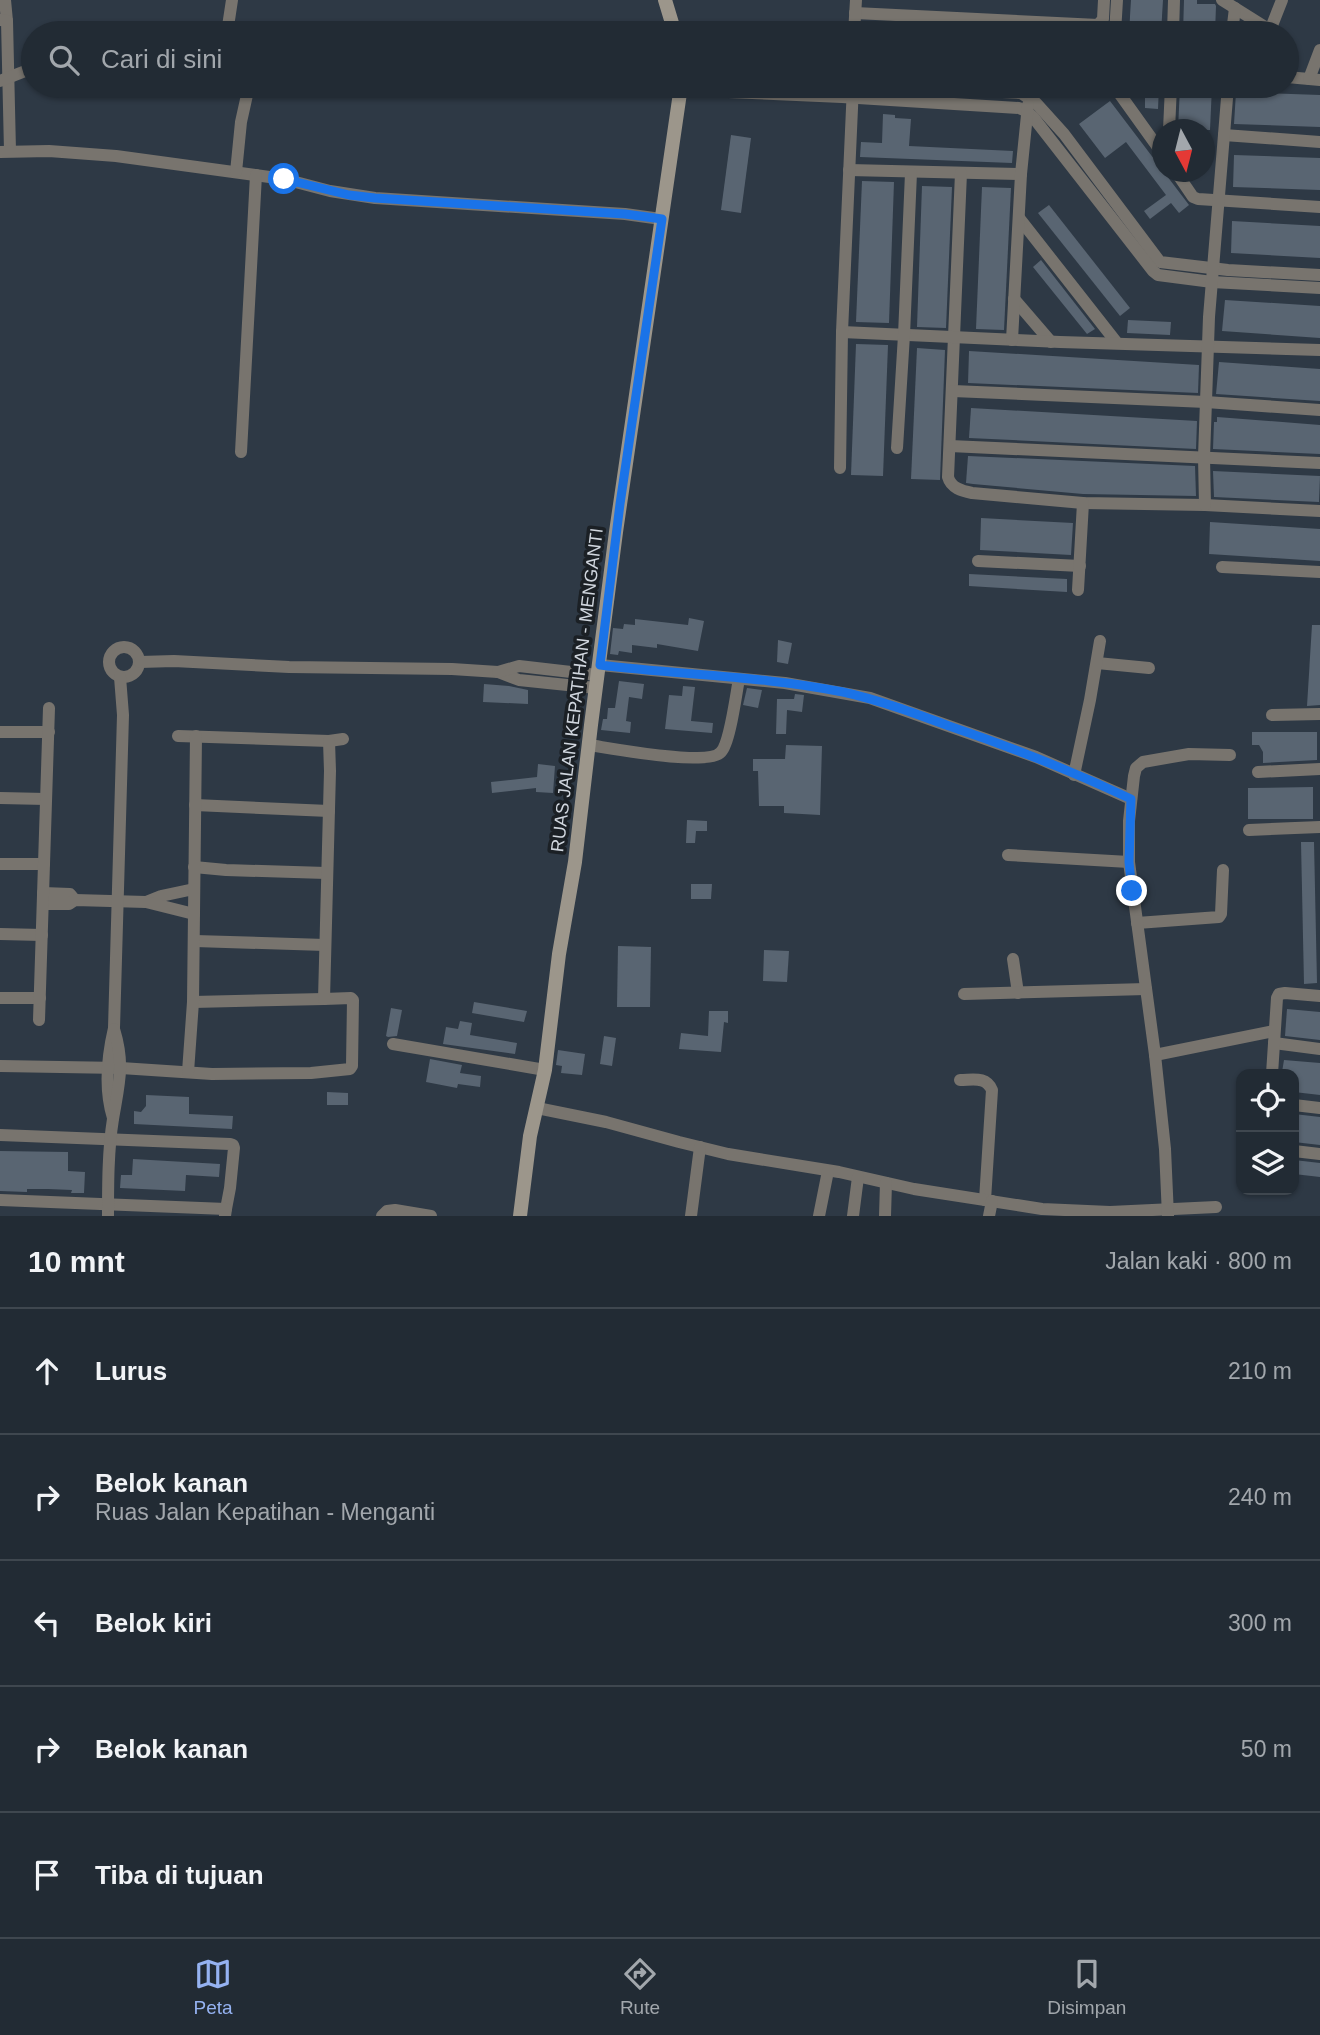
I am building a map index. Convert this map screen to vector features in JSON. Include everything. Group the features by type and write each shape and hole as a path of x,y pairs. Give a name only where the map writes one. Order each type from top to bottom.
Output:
{"main road":[{"path":"665,0 672,21"},
{"name":"RUAS JALAN KEPATIHAN - MENGANTI","path":"520,1216 530,1136 545,1070 559,954 575,862 618,523 680,98"}],"street":[{"path":"5,0 5,152 48,151 116,156 284,179 349,195 375,198 625,214 662,219"},
{"path":"229,21 232,0"},
{"path":"1101,21 1104,0"},
{"path":"1116,21 1117,0"},
{"path":"1173,21 1174,0"},
{"path":"1222,0 1254,21"},
{"path":"1274,21 1282,0"},
{"path":"855,7 1044,21"},
{"path":"1233,21 1235,8"},
{"path":"1315,79 1320,50"},
{"path":"4,80 21,73"},
{"path":"236,172 247,98"},
{"path":"840,468 842,332 852,98"},
{"path":"915,98 1019,108 1028,104"},
{"path":"1024,98 1158,275 1320,275"},
{"path":"1123,98 1152,138"},
{"path":"1170,98 1170,119"},
{"path":"1205,505 1203,457 1212,275 1226,98"},
{"path":"1012,340 1021,174 1028,104"},
{"path":"1224,135 1320,142"},
{"path":"849,170 1021,174"},
{"path":"897,448 911,173"},
{"path":"961,173 948,477 950,483 957,489 972,493 1083,503 1205,505 1320,511"},
{"path":"241,452 256,175"},
{"path":"1182,182 1195,199 1320,206"},
{"path":"1019,218 1117,343"},
{"path":"1212,275 1320,288"},
{"path":"1014,299 1052,342"},
{"path":"842,332 1320,350"},
{"path":"953,391 1320,410"},
{"path":"950,446 1320,463"},
{"path":"1078,590 1083,503"},
{"path":"978,561 1080,566"},
{"path":"1222,567 1320,572"},
{"path":"1074,775 1100,641"},
{"path":"131,648 138,655 140,662 135,673 120,677 110,667 110,657 116,649 131,648"},
{"path":"140,662 441,669 498,672 519,680 598,676 739,679 797,685 870,698 1036,757 1131,799"},
{"path":"1097,663 1149,668"},
{"path":"108,1210 111,1138 118,1101 115,1068 120,1049 114,1028 123,715 120,677"},
{"path":"589,745 666,755 714,757 724,750 739,679"},
{"path":"39,1020 49,709"},
{"path":"1272,715 1320,714"},
{"path":"0,732 49,732"},
{"path":"178,736 329,741 343,739"},
{"path":"188,1072 193,1002 196,736"},
{"path":"324,999 329,741"},
{"path":"1168,1213 1165,1149 1155,1055 1129,862 1131,799 1136,768 1143,762 1189,754 1230,755"},
{"path":"1258,772 1320,769"},
{"path":"0,798 46,799"},
{"path":"195,805 329,811"},
{"path":"1249,830 1320,827"},
{"path":"1008,855 1129,862"},
{"path":"0,864 44,864"},
{"path":"194,867 326,873"},
{"path":"1137,923 1219,917 1223,870"},
{"path":"146,902 161,896 194,890"},
{"path":"43,899 70,894 75,900 146,902 194,914"},
{"path":"0,934 42,935"},
{"path":"194,941 325,945"},
{"path":"1013,959 1018,993"},
{"path":"964,993 1146,989"},
{"path":"1272,1069 1279,994 1320,996"},
{"path":"0,998 40,998"},
{"path":"0,1066 279,1074 350,1069 352,1066 351,998 193,1002"},
{"path":"1155,1055 1274,1037 1320,1049"},
{"path":"393,1044 545,1070"},
{"path":"960,1080 982,1079 992,1090 989,1216"},
{"path":"1299,1106 1320,1108"},
{"path":"537,1108 562,1111 700,1147 914,1189 1042,1209 1168,1213 1216,1207"},
{"path":"0,1135 233,1145 230,1188 225,1212 154,1207 108,1210 0,1200"},
{"path":"691,1216 700,1147"},
{"path":"1299,1152 1320,1154"},
{"path":"819,1216 828,1171"},
{"path":"853,1216 859,1177"},
{"path":"885,1216 886,1183"},
{"path":"382,1216 387,1211 395,1210 431,1216"}],"building":[{"path":"1131,0 1163,0 1162,21 1130,21"},
{"path":"1184,0 1197,0 1197,4 1216,6 1215,21 1183,21"},
{"path":"1299,94 1320,95 1320,127 1234,124 1236,98 1299,98"},
{"path":"1145,98 1158,98 1158,109 1145,108"},
{"path":"1179,98 1211,98 1210,119 1178,119"},
{"path":"1110,101 1152,156 1152,176 1126,142 1105,158 1079,124"},
{"path":"883,114 911,119 909,146 1013,151 1012,163 860,157 861,142 882,143"},
{"path":"731,135 751,138 741,213 721,210"},
{"path":"1234,155 1320,158 1320,190 1233,187"},
{"path":"862,181 894,182 889,323 856,322"},
{"path":"1156,182 1172,182 1189,205 1179,213 1171,203 1150,219 1144,211 1166,195"},
{"path":"922,186 952,187 946,328 917,327"},
{"path":"982,187 1011,188 1004,330 976,329"},
{"path":"1049,205 1130,308 1120,316 1038,213"},
{"path":"1232,221 1320,226 1320,258 1231,253"},
{"path":"1041,260 1095,329 1087,334 1033,267"},
{"path":"1225,300 1320,306 1320,338 1222,331"},
{"path":"1128,320 1171,322 1170,335 1127,333"},
{"path":"856,344 888,345 883,476 851,475"},
{"path":"917,348 945,350 940,480 911,479"},
{"path":"969,351 1199,365 1198,393 968,383"},
{"path":"1219,362 1320,369 1320,401 1216,394"},
{"path":"971,408 1197,421 1196,449 969,438"},
{"path":"1217,417 1320,425 1320,454 1213,449 1214,422 1217,422"},
{"path":"968,456 1195,466 1196,496 1083,494 966,483"},
{"path":"1213,471 1320,476 1319,502 1214,497"},
{"path":"981,518 1073,523 1071,555 980,550"},
{"path":"1210,522 1320,529 1320,561 1209,554"},
{"path":"969,574 1067,579 1067,592 969,586"},
{"path":"689,618 704,621 698,651 657,644 657,648 632,645 632,653 619,651 618,655 610,654 613,628 623,629 624,624 635,625 635,619 688,625"},
{"path":"1312,625 1320,625 1320,705 1307,706"},
{"path":"778,640 792,643 788,664 777,662"},
{"path":"619,681 644,684 642,699 629,697 626,721 631,722 630,733 601,730 603,719 607,719 608,708 615,708"},
{"path":"484,684 528,690 528,704 483,702"},
{"path":"683,686 695,687 691,721 713,723 712,733 665,729 669,695 682,696"},
{"path":"747,688 762,690 758,708 743,705"},
{"path":"795,694 804,695 802,712 787,710 786,734 776,734 777,699 794,699"},
{"path":"1252,732 1317,732 1317,760 1263,763 1263,752 1259,745 1252,745"},
{"path":"786,745 822,746 820,815 784,813 784,806 759,806 758,771 753,771 753,759 785,759"},
{"path":"538,764 555,766 553,793 536,792 536,788 492,793 491,782 537,777"},
{"path":"1313,787 1313,819 1248,819 1248,788"},
{"path":"687,820 707,821 707,831 696,831 695,843 686,843"},
{"path":"1301,842 1314,842 1317,983 1304,984"},
{"path":"691,884 712,884 711,899 691,899"},
{"path":"618,946 651,947 650,1007 617,1007"},
{"path":"764,950 789,951 787,982 763,981"},
{"path":"474,1002 527,1011 524,1022 472,1013"},
{"path":"391,1008 402,1010 397,1036 388,1037 386,1036"},
{"path":"1287,1009 1320,1012 1320,1040 1285,1036"},
{"path":"709,1011 728,1011 721,1052 679,1049 681,1033 708,1036"},
{"path":"460,1021 472,1023 470,1035 517,1043 515,1054 443,1044 446,1027 458,1029"},
{"path":"604,1036 616,1038 612,1066 600,1064"},
{"path":"558,1050 585,1054 582,1075 561,1073 562,1066 556,1065"},
{"path":"430,1059 462,1065 460,1073 481,1076 480,1087 458,1084 457,1088 426,1082"},
{"path":"1284,1060 1320,1063 1320,1095 1299,1093 1299,1069 1282,1069"},
{"path":"327,1092 348,1093 348,1105 327,1105"},
{"path":"146,1095 189,1097 189,1114 233,1116 232,1129 134,1124 134,1111 141,1112 146,1106"},
{"path":"1299,1115 1320,1117 1320,1145 1299,1143"},
{"path":"0,1151 68,1152 68,1171 85,1172 84,1193 48,1189 27,1189 27,1192 0,1191"},
{"path":"133,1159 220,1164 219,1177 186,1175 185,1191 120,1188 121,1175 132,1175"},
{"path":"1299,1161 1320,1163 1320,1177 1299,1175"}],"route":[{"path":"284,179 349,195 400,201 625,214 662,219 620,504 600,665 785,683 870,698 1036,757 1131,799 1129,862 1132,891"}]}
